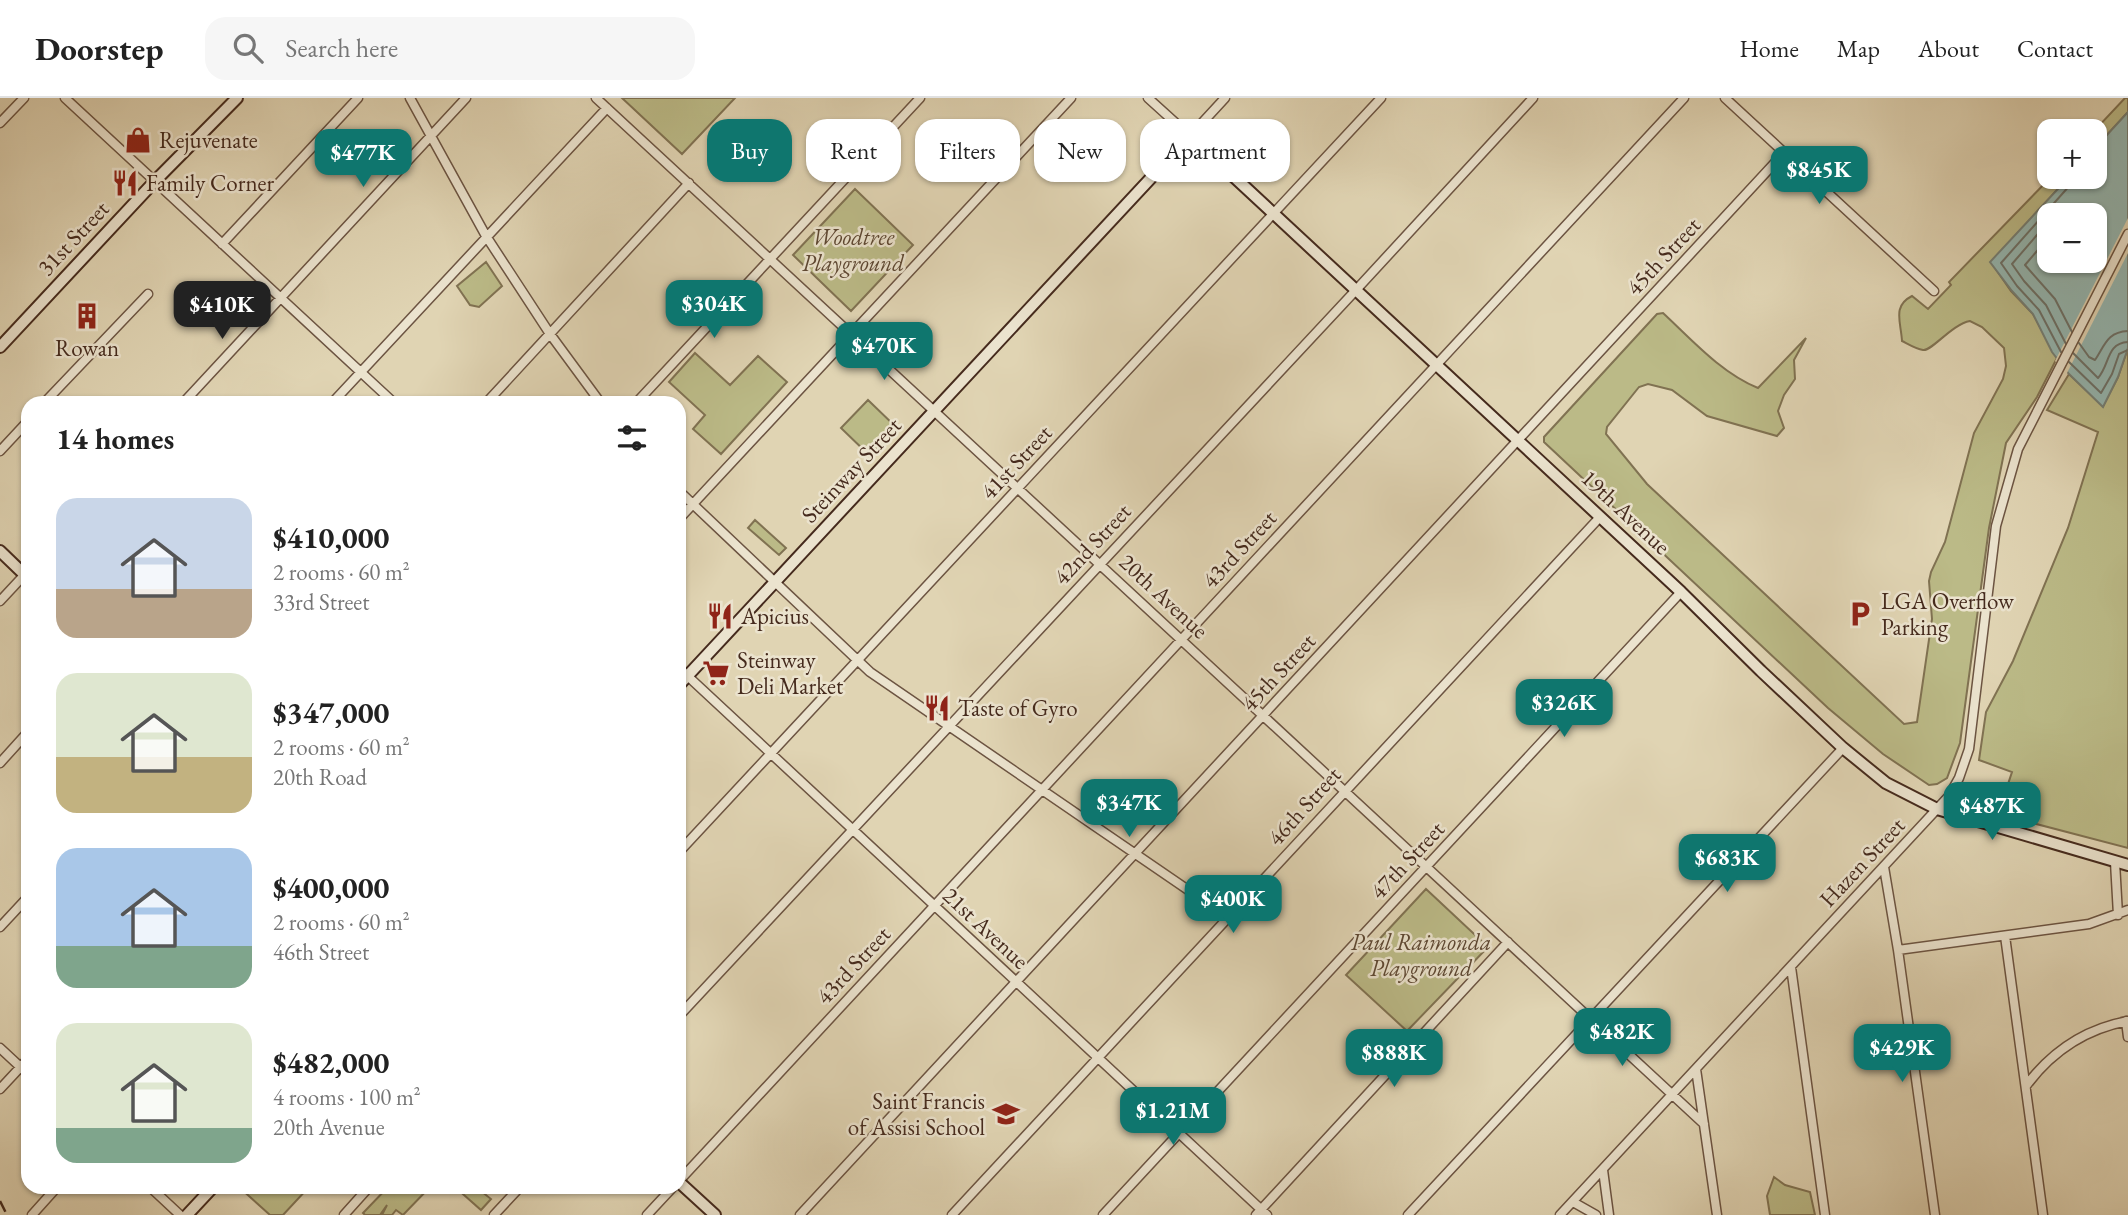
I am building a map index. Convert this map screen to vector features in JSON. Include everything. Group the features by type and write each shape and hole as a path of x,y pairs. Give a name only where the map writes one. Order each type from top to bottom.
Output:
{"street":[{"path":"0,123 24,98"},
{"path":"65,98 386,396"},
{"name":"31st Street","path":"0,347 155,181 237,98"},
{"path":"222,244 358,98"},
{"path":"411,98 486,236 550,334 596,396"},
{"path":"190,396 466,98"},
{"name":"20th Avenue","path":"596,98 1704,1124"},
{"path":"643,396 920,98"},
{"path":"686,512 1070,98"},
{"name":"19th Avenue","path":"1148,98 1171,119"},
{"name":"Steinway Street","path":"1206,119 1225,98"},
{"name":"41st Street","path":"686,845 1381,98"},
{"name":"42nd Street","path":"686,1009 1533,98"},
{"name":"43rd Street","path":"686,1173 1684,98"},
{"path":"1725,98 1934,291"},
{"path":"338,396 607,108"},
{"name":"45th Street","path":"800,1215 1783,154"},
{"name":"Steinway Street","path":"686,669 776,581 1147,182"},
{"name":"19th Avenue","path":"1239,182 1681,592 1843,748 1886,783 1937,809 2128,865"},
{"path":"493,396 689,183"},
{"name":"Hazen Street","path":"1560,1215 1949,796 1959,778 1969,749 1996,526 2018,449 2128,234"},
{"path":"52,396 148,294"},
{"path":"0,451 21,428"},
{"path":"686,497 870,672 1229,918"},
{"name":"46th Street","path":"952,1215 1600,517"},
{"path":"0,551 21,569"},
{"path":"0,601 21,580"},
{"name":"47th Street","path":"1103,1215 1681,592"},
{"name":"21st Avenue","path":"686,675 1262,1213"},
{"path":"0,762 21,740"},
{"path":"1408,1215 1843,748"},
{"path":"2115,862 2118,915"},
{"path":"1884,867 1935,1215"},
{"path":"0,927 21,904"},
{"path":"1898,950 2089,924 2128,911"},
{"path":"2005,936 2043,1215"},
{"path":"1262,1213 1508,942"},
{"path":"1791,967 1825,1215"},
{"path":"2026,1086 2036,1072 2071,1043 2097,1028 2127,1021 2128,1037"},
{"path":"0,1048 21,1067 0,1089"},
{"path":"1696,1069 1717,1215"},
{"path":"1603,1170 1609,1215"},
{"path":"686,1188 715,1215"},
{"path":"32,1215 51,1194"},
{"path":"158,1194 180,1215"},
{"path":"187,1215 207,1194"},
{"path":"344,1215 363,1194"},
{"path":"494,1215 514,1194"},
{"path":"647,1215 667,1194"},
{"path":"1573,1202 1596,1215"}],"green space":[{"path":"622,98 735,98 715,119 707,119 707,128 682,154"},
{"path":"2128,98 2128,112 2107,135 2105,119"},
{"name":"Woodtree Playground","path":"855,189 913,245 851,311 793,255"},
{"path":"2039,189 2058,189 2045,203 2037,203 2037,212 1991,262 2011,291 2033,314 2057,358 2037,397 2006,443 1989,528 1960,743 1947,778 1929,785 1883,754 1828,708 1544,442 1544,437 1657,314 1663,313 1731,374 1758,388 1806,338 1794,360 1795,379 1784,395 1778,411 1784,428 1777,436 1707,416 1672,390 1648,384 1639,387 1607,427 1606,434 1647,484 1904,724 1917,722 1932,619 1929,581 1931,572 1945,542 1974,433 2003,379 2006,366 2004,348 1982,327 1970,321 1956,327 1927,349 1918,349 1902,341 1899,321 1902,305 1912,296 1928,309 1951,285 1949,282"},
{"path":"486,262 502,286 479,307 470,305 457,286"},
{"path":"2128,348 2128,848 1998,814 2012,772 1979,760 1986,712 2013,661 2068,528 2098,432 2047,410 2069,374 2103,406 2118,377"},
{"path":"695,353 730,385 758,356 787,382 721,454 693,429 705,415 669,382"},
{"path":"868,400 897,428 870,456 841,428"},
{"path":"755,520 786,548 779,555 748,528"},
{"name":"Paul Raimonda Playground","path":"1426,889 1488,947 1407,1031 1346,975"},
{"path":"1774,1177 1785,1185 1810,1192 1815,1215 1770,1215 1767,1196"},
{"path":"247,1194 302,1194 283,1215 270,1215"},
{"path":"381,1194 423,1194 403,1215 396,1210 392,1215 382,1215 387,1205 380,1215 363,1213"},
{"path":"463,1194 485,1194 491,1199 481,1210"}],"water":[{"path":"2128,112 2128,348 2118,377 2103,407 2069,374 2052,352 2033,314 1990,262 2037,211 2037,273 2107,273 2107,203 2045,203 2058,189 2107,189 2107,135"}],"pier":[{"path":"2128,218 2128,253 2066,375 2055,361 2100,273 2107,273 2107,259"}],"railway":[{"path":"0,1201 7,1215"}],"place":[{"name":"Rejuvenate","path":"138,140"},
{"name":"Family Corner","path":"125,183"},
{"name":"Rowan","path":"87,316"},
{"name":"LGA Overflow Parking","path":"1860,614"},
{"name":"Apicius","path":"720,616"},
{"name":"Steinway Deli Market","path":"716,673"},
{"name":"Taste of Gyro","path":"937,708"},
{"name":"Saint Francis of Assisi School","path":"1006,1114"}]}
